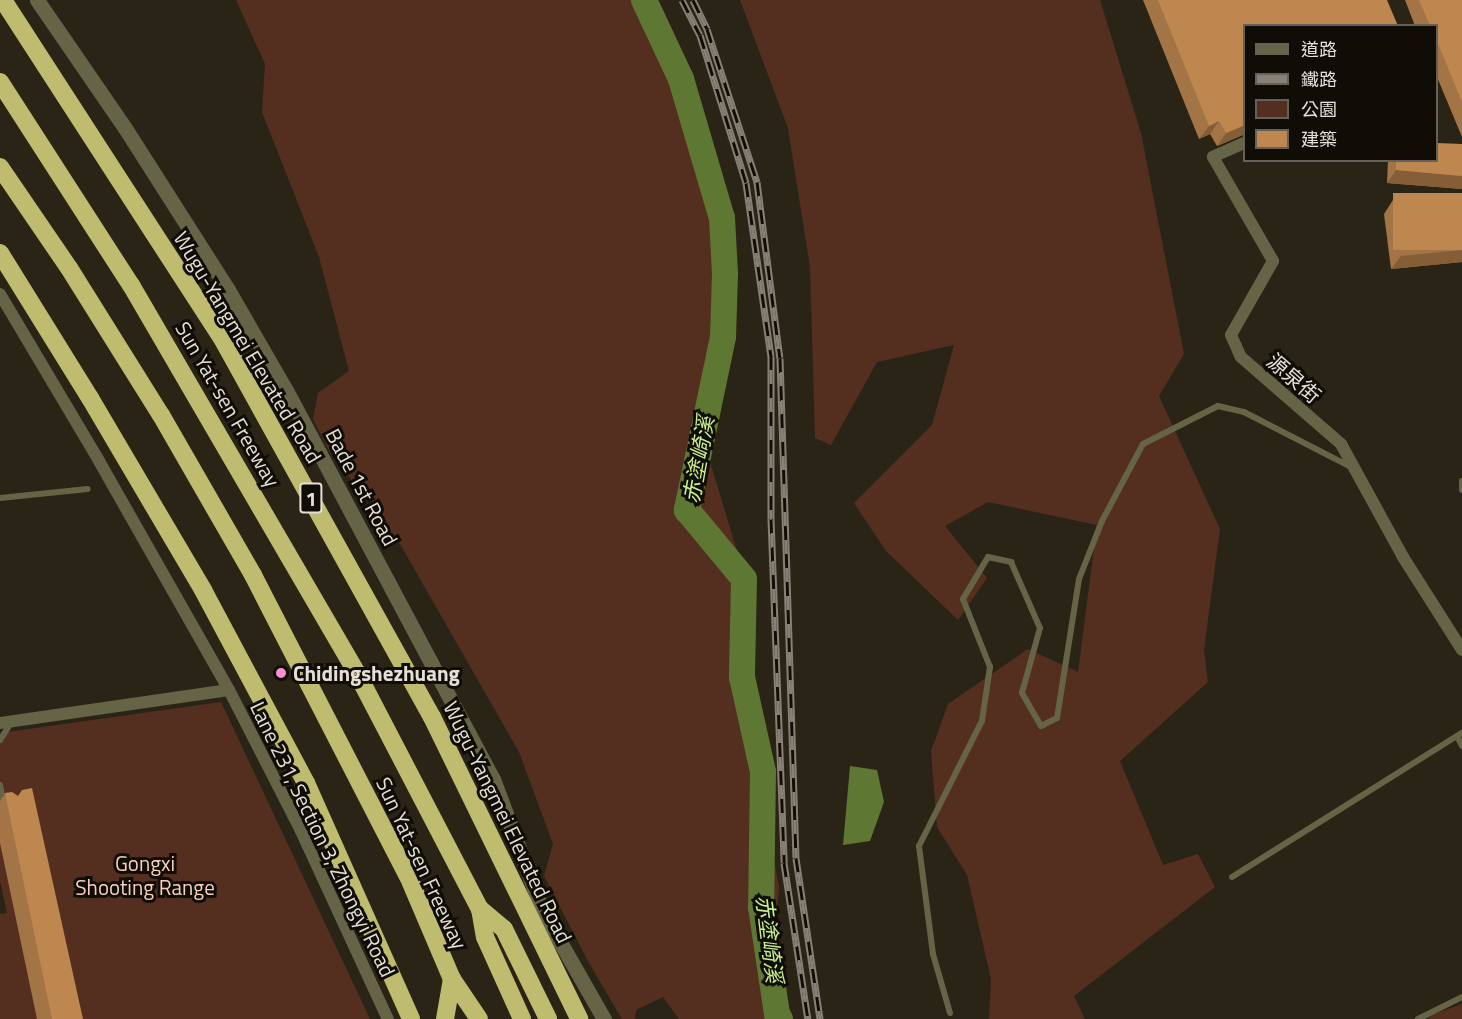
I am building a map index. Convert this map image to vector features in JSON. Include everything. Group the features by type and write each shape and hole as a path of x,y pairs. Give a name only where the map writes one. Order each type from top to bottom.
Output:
{"highway":[{"name":"Wugu-Yangmei Elevated Road","path":"3,0 224,342 432,717 579,1019"},
{"name":"Sun Yat-sen Freeway","path":"0,82 131,285 226,444 359,677 480,909 485,936 522,1019"},
{"name":"Sun Yat-sen Freeway","path":"0,167 69,268 155,405 253,575 411,883 452,980 478,1019"},
{"path":"0,253 209,600 306,783 411,1019"},
{"path":"480,909 504,929 548,1019"},
{"path":"446,1019 452,980"}],"street":[{"name":"Bade 1st Road","path":"37,0 125,129 226,288 286,390 493,779 543,912 604,1019"},
{"name":"源泉街","path":"1243,144 1213,157 1273,261 1231,336 1240,357 1341,444 1403,557 1462,650"},
{"path":"0,294 99,461 229,690"},
{"name":"Lane 231, Section 3, Zhongyi Road","path":"6,722 229,690 301,831 388,1019"}],"lane":[{"path":"950,1013 933,954 919,846 982,721 990,667 963,599 988,557 1011,562 1040,628 1022,693 1041,726 1057,718 1079,579 1102,521 1143,444 1218,406 1244,412 1357,470"},
{"path":"1462,481 1462,490"},
{"path":"0,498 88,489"},
{"path":"0,740 6,722"},
{"path":"1232,877 1459,734 1462,746"},
{"path":"0,784 4,808"},
{"path":"1419,1019 1462,997"}],"green space":[{"path":"236,0 637,0 678,93 728,266 706,448 739,558 756,760 779,887 769,1009 776,1019 679,1019 663,997 636,1010 635,1019 622,1019 589,963 544,876 553,844 519,752 400,544 328,449 313,419 318,393 349,371 319,257 262,112 265,64"},
{"path":"740,0 1100,0 1141,133 1184,354 1159,396 1220,529 1204,650 1208,682 1120,761 1163,865 1198,854 1215,887 1074,996 1085,1019 989,1019 991,979 967,875 937,827 931,751 948,704 1028,649 1078,672 1097,525 988,502 945,526 987,578 958,620 886,551 854,503 932,425 954,345 877,362 831,445 815,438 810,267 788,128"},
{"name":"Gongxi Shooting Range","path":"221,702 370,1019 0,1019 0,914 7,913 0,881 0,733"},
{"path":"1462,1004 1462,1019 1427,1019 1434,1014"}],"shaded area":[{"path":"850,766 877,770 884,802 870,841 843,845"}],"building":[{"path":"1158,0 1387,0 1397,24 1243,24 1243,126 1226,133 1219,121 1209,126"},
{"path":"1419,0 1462,0 1462,102 1438,43 1438,24 1429,24"},
{"path":"1438,143 1462,144 1462,176 1396,170 1396,162 1438,162"},
{"path":"1393,193 1462,193 1462,250 1393,250"},
{"path":"32,788 83,1019 52,1019 5,793 12,792 18,796 22,790"}],"waterway":[{"name":"赤塗崎溪","path":"644,0 681,79 722,218 725,274 723,337 687,510 744,579 742,677 763,772 761,907 777,1014 780,1019"}],"railway":[{"path":"682,0 700,35 746,183 771,356 771,519 784,863 808,1019"},
{"path":"693,0 707,29 757,182 780,358 796,858 820,1019"}],"place":[{"name":"Chidingshezhuang","path":"281,673"}]}
